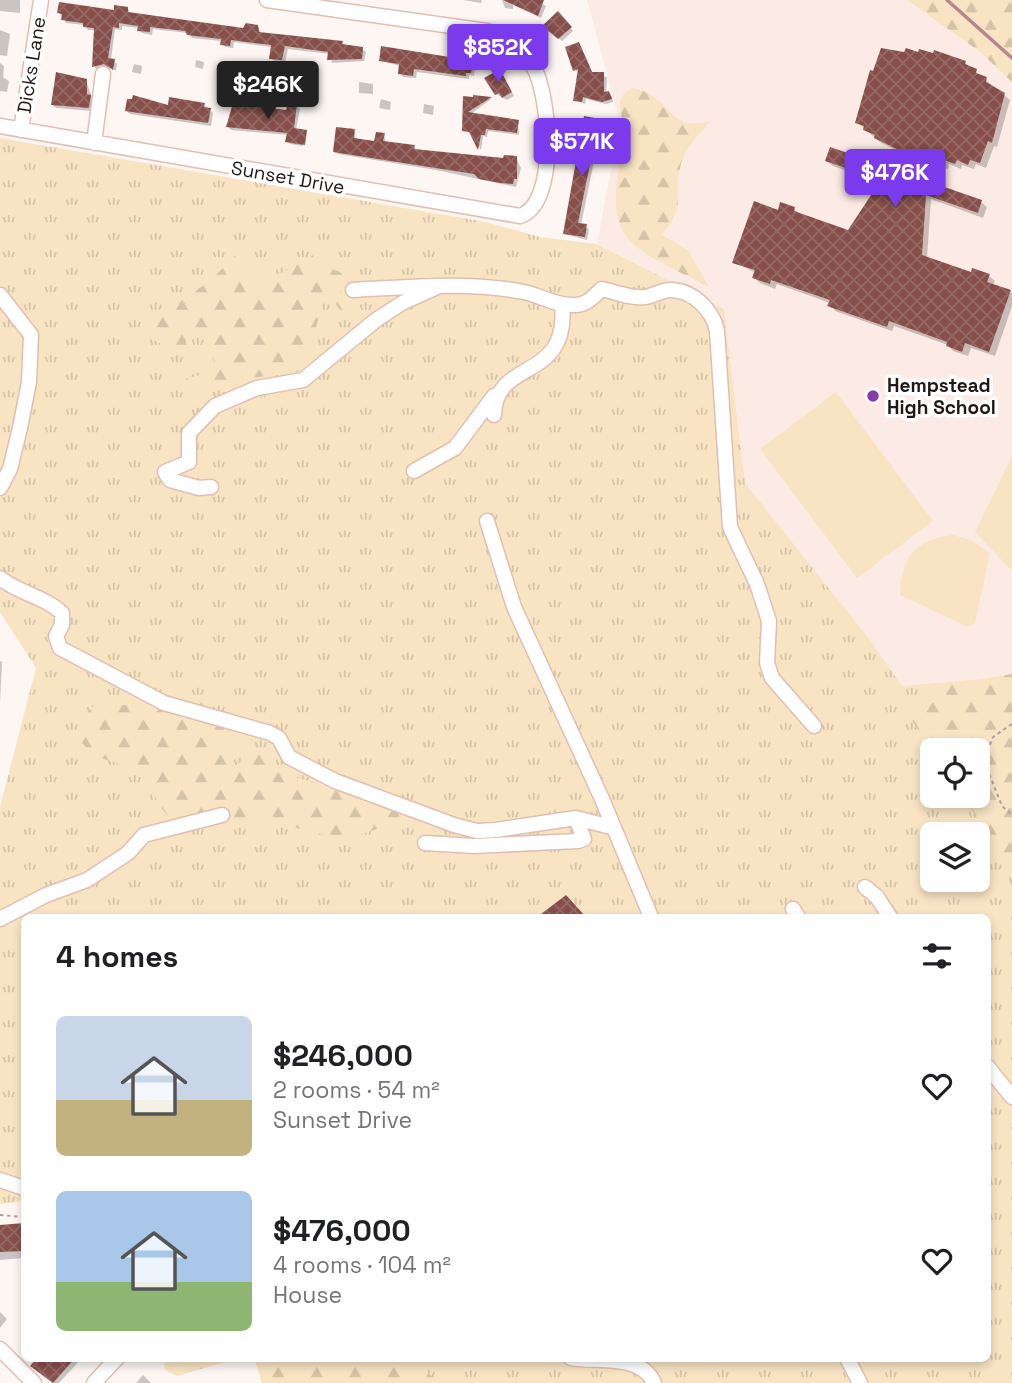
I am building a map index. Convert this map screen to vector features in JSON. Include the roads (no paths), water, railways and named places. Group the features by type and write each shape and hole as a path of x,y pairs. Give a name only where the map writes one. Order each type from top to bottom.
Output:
{"street":[{"name":"Dicks Lane","path":"21,130 41,0"},
{"name":"Sunset Drive","path":"0,126 520,216 526,214 539,196 549,136 544,95 535,68 522,50 502,36 267,0"},
{"path":"94,143 103,74"},
{"path":"353,290 404,285 439,286 526,292 552,303 576,305 592,301 602,289 647,297 671,290 698,301 714,317 721,369 730,527 757,584 769,621 767,663 772,678 814,726"},
{"path":"211,487 186,486 170,480 165,472 189,462 189,433 215,407 257,388 303,380 393,309 439,286"},
{"path":"0,295 31,335 29,382 18,437 10,469 0,488"},
{"path":"414,471 455,448 495,395 510,380 531,369 552,350 564,320 562,304"},
{"path":"494,415 495,395"},
{"path":"486,521 514,607 602,799 611,827 622,846 630,873 649,914"},
{"path":"0,578 12,587 52,603 62,613 62,625 56,636 60,648 164,703 270,733 279,738 289,758 335,781 477,831 576,818 611,827"},
{"path":"0,919 46,895 87,880 128,853 144,835 222,815"},
{"path":"425,843 474,846 584,839 576,818"},
{"path":"548,822 553,843"},
{"path":"865,887 877,897 888,914"},
{"path":"991,1071 1012,1097"},
{"path":"0,1180 21,1187"},
{"path":"0,1349 34,1383"},
{"path":"94,1383 113,1362"},
{"path":"611,1362 642,1368 654,1383"},
{"path":"849,1362 860,1383"}],"waterway":[{"path":"947,0 1012,58"}],"place":[{"name":"Hempstead High School","path":"873,396"}]}
